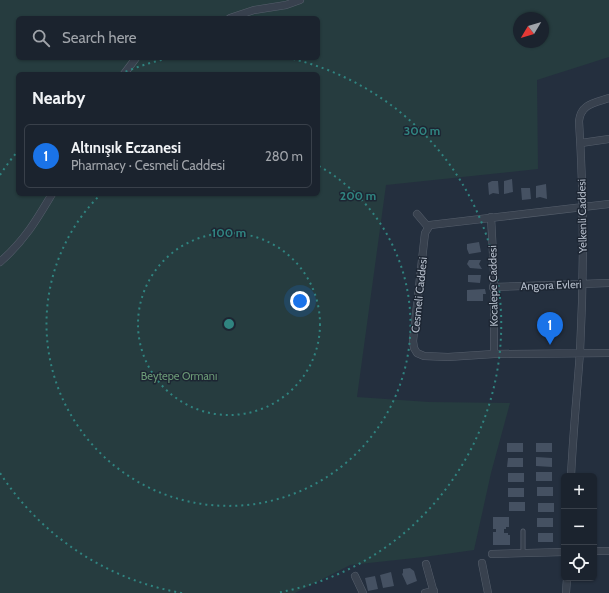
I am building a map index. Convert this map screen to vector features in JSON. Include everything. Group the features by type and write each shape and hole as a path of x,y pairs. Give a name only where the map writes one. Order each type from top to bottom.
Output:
{"street":[{"path":"236,16 254,10 286,5 300,0"},
{"path":"126,72 134,60"},
{"name":"Yelkenli Caddesi","path":"571,473 580,352 582,284 581,143 579,121 580,113 584,108 609,98"},
{"path":"581,143 609,139"},
{"path":"0,262 30,230 51,196"},
{"path":"417,214 428,228 430,225 609,204"},
{"name":"Kocalepe Caddesi","path":"491,217 494,354"},
{"name":"Cesmeli Caddesi","path":"428,228 425,233 414,348 417,353 424,356 448,357 494,354 580,352 609,353"},
{"name":"Angora Evleri","path":"493,287 609,283"},
{"path":"597,551 609,551"},
{"path":"492,554 561,552"},
{"path":"482,562 488,593"},
{"path":"425,593 434,592 426,564"},
{"path":"355,576 363,593"},
{"path":"566,593 567,581"}],"lane":[{"path":"523,531 523,553"}],"green space":[{"name":"Beytepe Ormanı","path":"0,0 609,0 609,57 537,80 538,169 386,185 357,397 429,402 510,403 491,473 474,550 350,565 295,593 0,593"}],"building":[{"path":"512,179 513,192 504,194 504,181"},
{"path":"498,181 499,194 493,193 489,195 488,183"},
{"path":"546,184 547,199 540,197 536,198 536,186"},
{"path":"521,188 530,188 531,199 522,200"},
{"path":"479,242 481,252 469,254 467,244"},
{"path":"469,260 481,260 479,264 482,269 470,268 467,264"},
{"path":"468,275 481,275 480,283 468,282"},
{"path":"485,289 486,294 483,294 483,301 467,301 467,290"},
{"path":"507,443 523,443 523,452 507,452"},
{"path":"536,443 552,443 552,452 536,452"},
{"path":"536,457 552,458 552,467 536,466"},
{"path":"508,458 523,458 523,467 507,467"},
{"path":"536,472 552,472 552,481 536,481"},
{"path":"508,473 524,473 524,482 508,482"},
{"path":"537,487 553,487 553,496 537,496"},
{"path":"508,488 524,488 524,497 508,497"},
{"path":"509,502 525,502 525,511 509,511"},
{"path":"538,503 554,503 554,512 538,512"},
{"path":"493,517 509,517 509,527 504,529 504,533 508,533 508,535 510,535 510,545 493,545 493,532 496,532 496,529 493,529"},
{"path":"537,518 553,518 553,527 537,527"},
{"path":"538,533 553,533 553,542 538,542"},
{"path":"410,568 414,571 417,581 407,585 402,574 403,569"},
{"path":"391,572 394,586 383,588 380,575"},
{"path":"375,576 378,589 368,591 365,578"}],"place":[{"name":"Altınışık Eczanesi","path":"550,345"}]}
